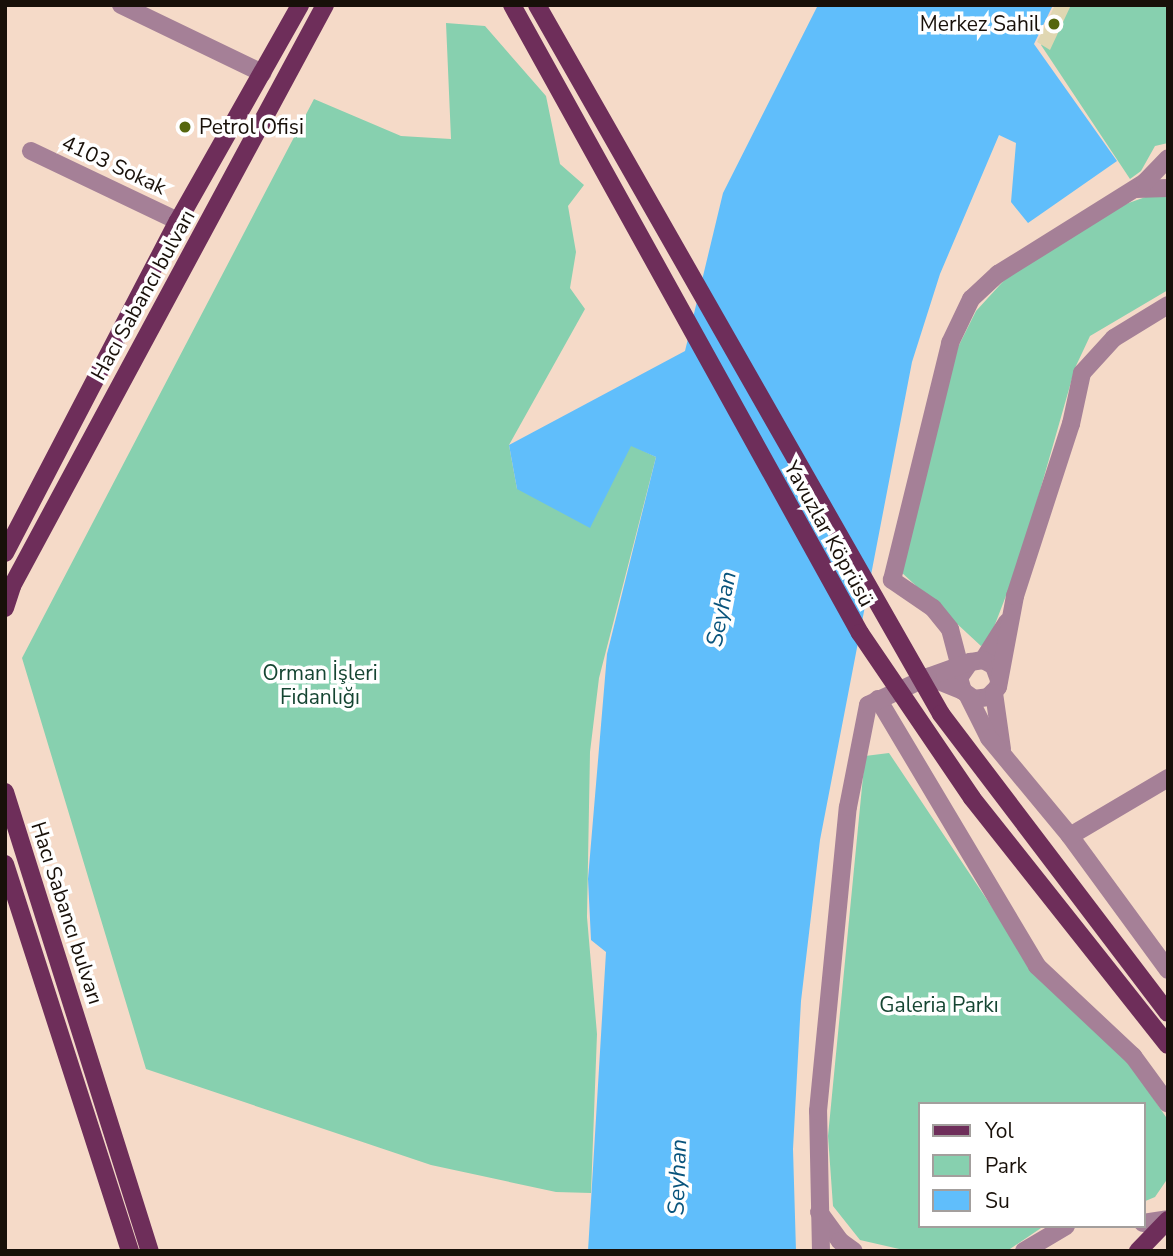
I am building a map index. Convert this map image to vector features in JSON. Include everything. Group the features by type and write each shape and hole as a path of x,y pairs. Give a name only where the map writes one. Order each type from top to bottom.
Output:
{"main road":[{"name":"Hacı Sabancı bulvarı","path":"5,553 178,221 300,5"},
{"name":"Hacı Sabancı bulvarı","path":"5,608 12,586 325,5"},
{"name":"Yavuzlar Köprüsü","path":"512,5 570,116 860,634 972,798 1168,1045"},
{"name":"Yavuzlar Köprüsü","path":"537,5 579,74 941,714 1168,1013"},
{"name":"Hacı Sabancı bulvarı","path":"5,792 85,1047 102,1110 150,1251"},
{"name":"Hacı Sabancı bulvarı","path":"5,864 61,1037 77,1097 130,1251"},
{"path":"1138,1251 1168,1220"}],"street":[{"path":"131,7 262,73"},
{"name":"4103 Sokak","path":"31,151 178,221"},
{"path":"1168,158 1133,190 998,274 971,299 950,343 892,580 933,608 950,629 968,664 965,693 989,738 1002,749 1070,836 1168,970"},
{"path":"1133,190 1168,188"},
{"path":"928,677 981,699 996,686 1011,615 1082,373 1114,338 1168,305"},
{"path":"968,664 1011,615"},
{"path":"821,1251 818,1111 835,899 868,705 928,677 968,664 994,667 1002,749"},
{"path":"878,699 1037,966 1133,1056 1168,1104"},
{"path":"1070,836 1168,778"},
{"path":"819,1212 840,1241 854,1251"},
{"path":"1145,1223 1168,1220"},
{"path":"1024,1251 1063,1228"}],"green space":[{"path":"1062,5 1168,5 1168,143 1155,146 1141,171 1130,179 1041,45"},
{"name":"Orman İşleri Fidanlığı","path":"446,23 485,26 546,96 560,164 584,185 568,206 576,252 570,288 585,309 509,445 517,489 631,445 656,457 599,678 590,752 587,917 597,1034 591,1193 556,1192 431,1165 146,1069 22,658 314,99 401,136 451,139"},
{"path":"1154,194 1168,197 1168,290 1090,336 1075,368 1022,554 989,640 981,646 900,571 958,347 976,311 1009,275 1106,211"},
{"name":"Galeria Parkı","path":"889,753 1038,976 1131,1065 1168,1120 1168,1178 1155,1197 1145,1201 1145,1102 918,1102 918,1228 1041,1228 1007,1251 908,1251 860,1240 833,1206 828,1136 865,756"}],"sand":[{"name":"Merkez Sahil","path":"1055,5 1071,5 1050,50 1037,42"}],"water":[{"name":"Seyhan","path":"818,5 1053,5 1034,44 1117,161 1028,223 1011,202 1016,143 999,135 940,274 912,362 820,840 801,1001 793,1149 796,1251 588,1251 606,952 591,940 588,879 607,654 656,457 631,446 590,528 517,489 509,445 685,351 723,193"}],"place":[{"name":"Merkez Sahil","path":"1054,24"},
{"name":"Petrol Ofisi","path":"185,127"}]}
